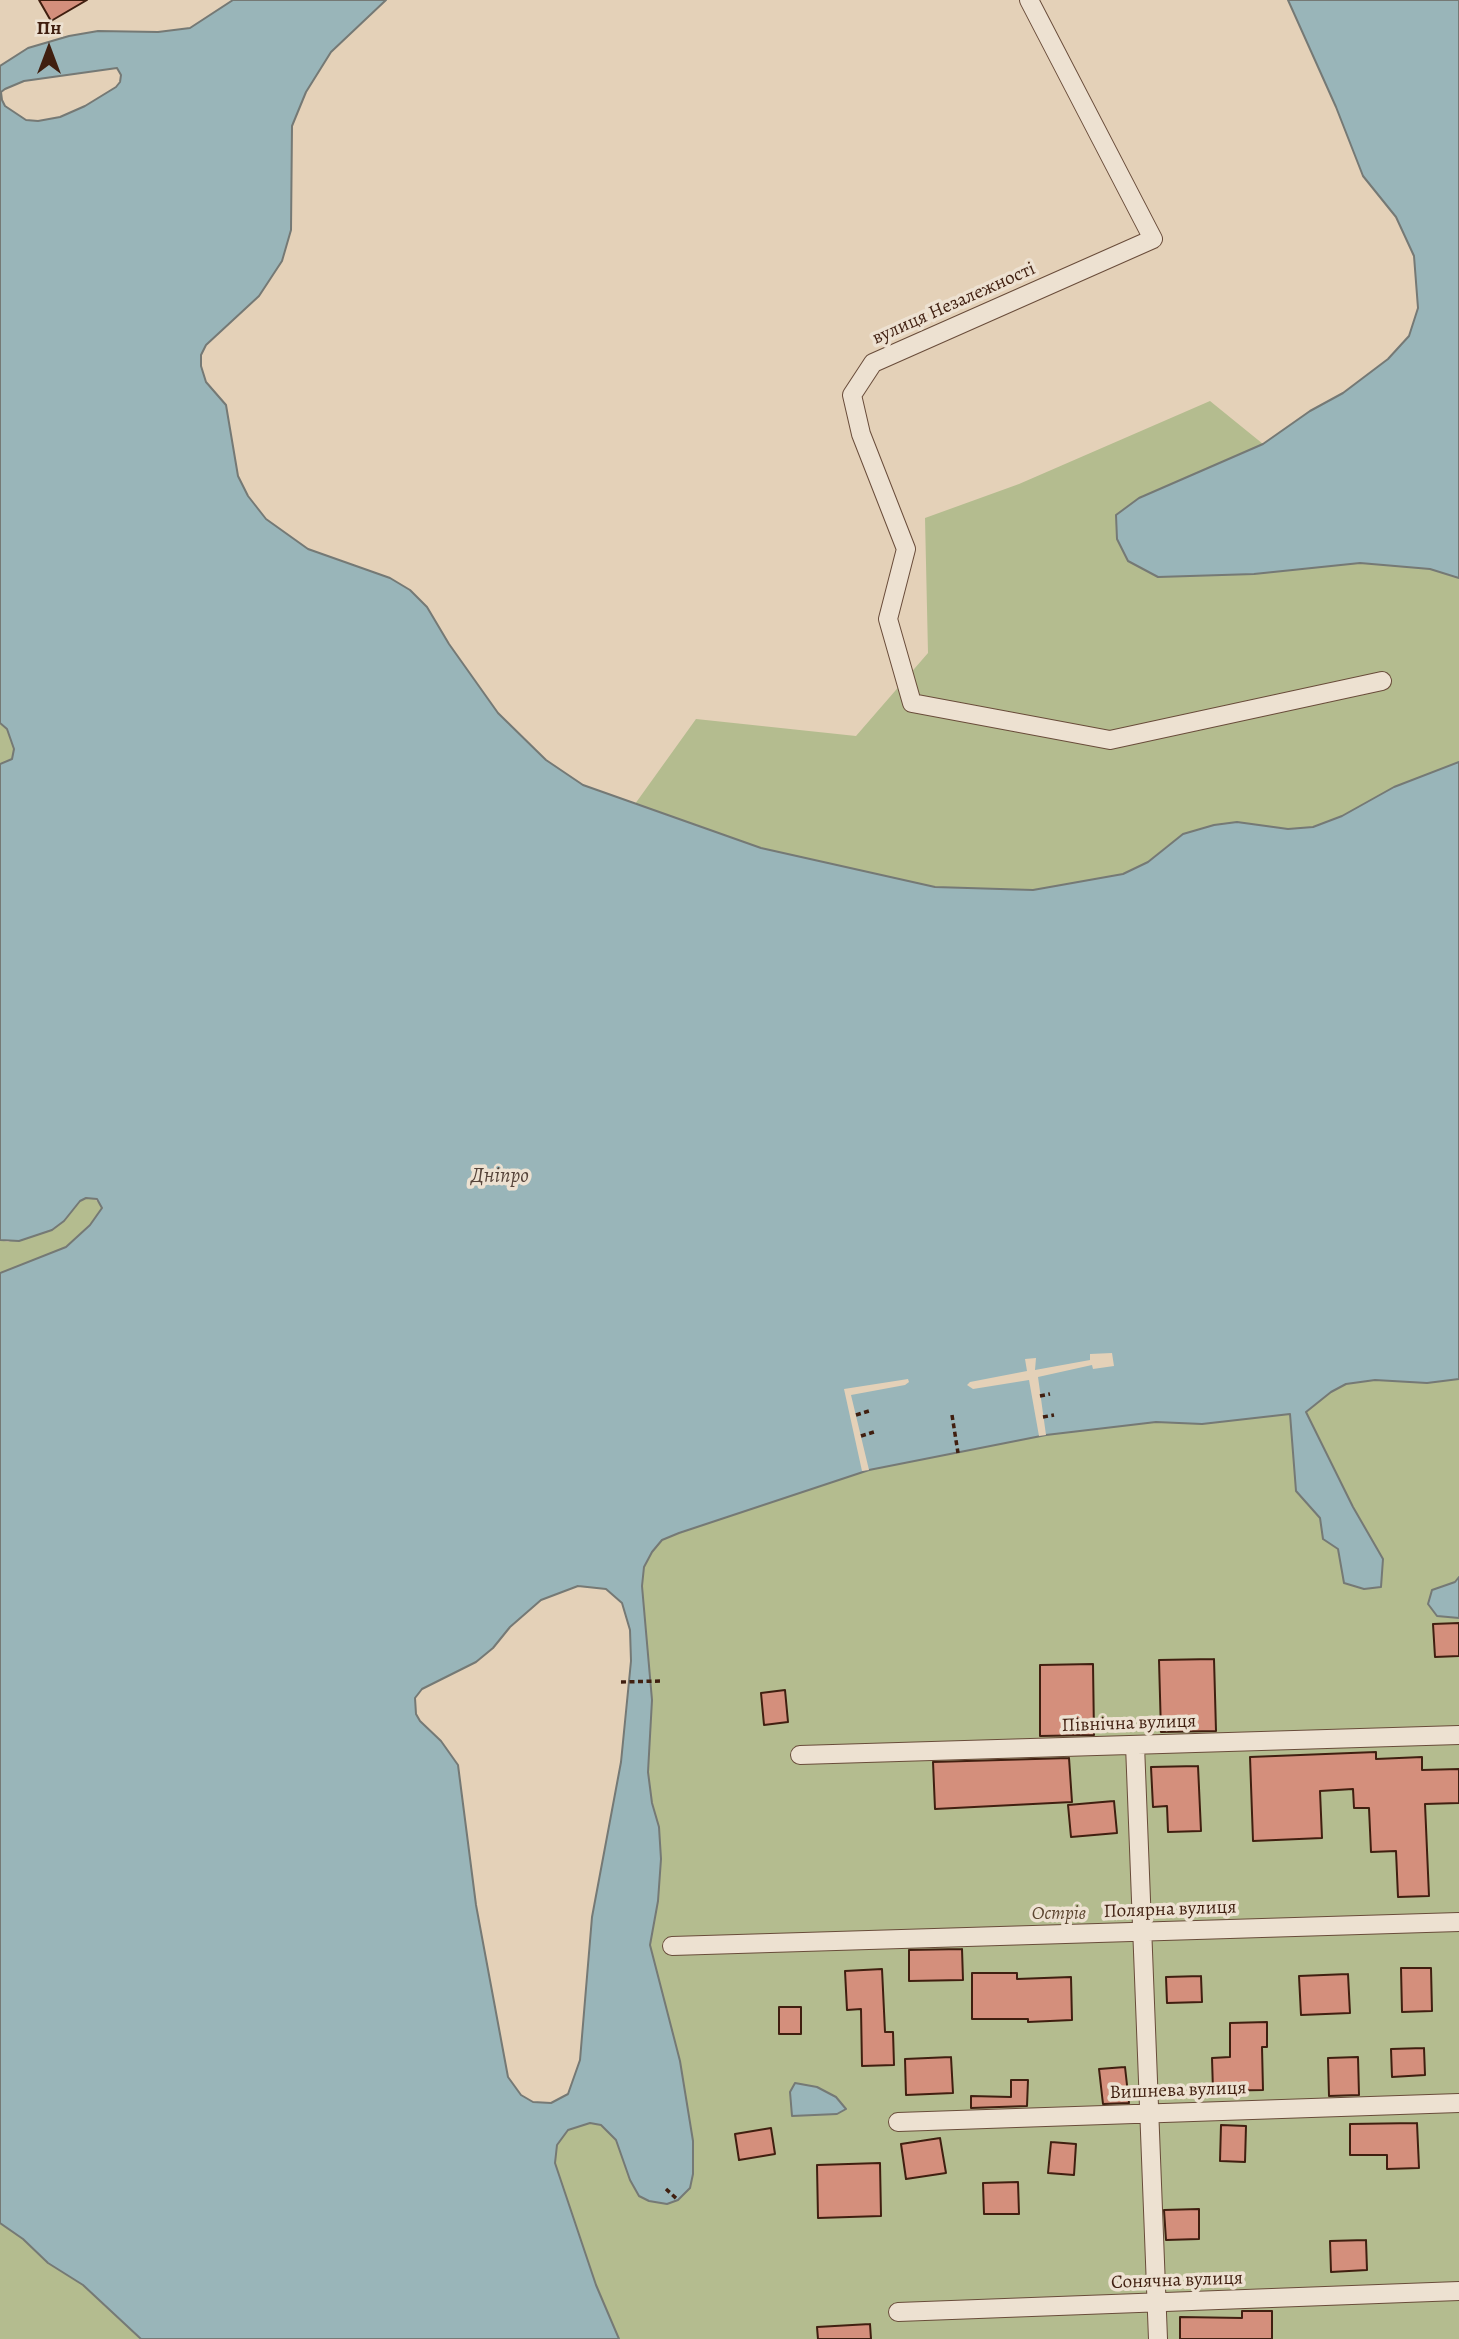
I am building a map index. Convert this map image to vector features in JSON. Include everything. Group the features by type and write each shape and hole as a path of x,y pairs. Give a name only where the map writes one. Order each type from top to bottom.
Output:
{"street":[{"name":"вулиця Незалежності","path":"1028,0 1153,239 873,363 852,395 861,433 906,549 888,620 912,703 1110,740 1382,681"},
{"name":"Північна вулиця","path":"800,1755 1459,1735"},
{"path":"1135,1745 1158,2339"},
{"name":"Полярна вулиця","path":"672,1947 1459,1922"},
{"name":"Вишнева вулиця","path":"898,2122 1459,2103"},
{"name":"Сонячна вулиця","path":"898,2312 1459,2291"}],"path":[{"path":"1040,1396 1051,1394"},
{"path":"856,1415 872,1410"},
{"path":"952,1415 958,1453"},
{"path":"1044,1417 1054,1415"},
{"path":"861,1436 877,1431"},
{"path":"621,1682 661,1681"},
{"path":"666,2189 678,2200"}],"green space":[{"path":"1210,401 1263,444 1139,498 1158,577 1254,574 1360,563 1430,569 1459,578 1459,762 1394,787 1342,816 1313,827 1288,829 1237,822 1168,845 1148,862 1123,874 1033,890 935,887 761,848 635,804 696,719 856,736 928,653 925,518 1019,484"},
{"path":"0,723 7,729 14,749 12,759 0,764"},
{"path":"91,1197 100,1203 100,1214 66,1247 0,1273 0,1240 8,1242 64,1221 80,1200"},
{"name":"Острів","path":"1459,1379 1459,2339 619,2339 596,2285 555,2163 557,2145 568,2130 590,2123 601,2124 616,2140 630,2180 693,2141 680,2061 650,1945 658,1901 661,1859 659,1827 652,1803 648,1772 652,1700 642,1586 644,1567 662,1540 869,1470 1046,1435 1156,1422 1202,1424 1306,1412 1346,1384 1375,1380 1427,1383"},
{"path":"0,2223 23,2239 48,2263 83,2285 141,2339 0,2339"}],"water":[{"name":"Дніпро","path":"233,0 386,0 331,52 306,92 292,126 291,230 282,261 259,296 206,345 201,355 201,366 206,382 226,405 238,476 248,496 266,519 308,549 390,578 410,590 427,607 449,644 498,713 546,760 583,785 761,848 935,887 1033,890 1123,874 1148,862 1183,834 1214,825 1237,822 1288,829 1313,827 1342,816 1394,787 1459,762 1459,1379 1427,1383 1375,1380 1346,1384 1306,1412 1353,1507 1383,1559 1381,1587 1364,1589 1344,1583 1338,1549 1323,1539 1320,1518 1296,1491 1290,1414 1202,1424 1156,1422 1046,1435 869,1470 662,1540 644,1567 642,1586 652,1700 648,1772 652,1803 659,1827 661,1859 658,1901 650,1945 680,2061 693,2141 693,2174 690,2188 678,2200 667,2204 649,2201 639,2196 630,2180 616,2140 601,2125 590,2123 568,2130 557,2145 555,2163 596,2285 619,2339 141,2339 83,2285 48,2263 23,2239 0,2223 0,1273 66,1247 90,1225 102,1208 97,1199 86,1198 52,1230 19,1241 0,1240 0,764 12,759 14,749 7,729 0,723 0,66 28,48 69,36 98,31 158,32 190,28","holes":["117,68 121,75 116,87 85,106 60,117 26,120 5,106 2,100 1,92 24,81","578,1586 606,1589 622,1603 630,1630 631,1661 621,1762 592,1917 580,2060 568,2094 551,2103 533,2102 521,2095 508,2077 476,1905 458,1765 441,1741 420,1721 416,1714 415,1698 422,1689 476,1662 541,1600"]},
{"path":"1288,0 1459,0 1459,578 1430,569 1360,563 1254,574 1158,577 1128,561 1117,539 1116,515 1139,498 1263,444 1310,411 1343,393 1388,359 1409,336 1418,308 1414,256 1396,217 1363,176 1336,107"},
{"path":"1459,1577 1459,1618 1437,1616 1428,1604 1432,1590 1455,1582"},
{"path":"795,2083 817,2087 836,2097 846,2109 837,2114 792,2116 790,2092"}],"pier":[{"path":"1112,1353 1114,1366 1093,1369 1092,1365 1038,1377 1046,1435 1039,1436 1029,1380 973,1389 967,1385 970,1382 1027,1371 1025,1359 1036,1358 1035,1370 1090,1360 1090,1354"},
{"path":"908,1379 909,1382 905,1385 851,1395 869,1470 862,1471 844,1389"}],"building":[{"path":"39,0 87,0 51,21"},
{"path":"1459,1623 1459,1656 1435,1657 1433,1624"},
{"path":"1214,1659 1216,1731 1161,1732 1159,1660"},
{"path":"1093,1664 1094,1735 1040,1736 1040,1665"},
{"path":"785,1690 788,1722 764,1725 761,1693"},
{"path":"1376,1752 1376,1759 1422,1757 1422,1770 1459,1769 1459,1803 1425,1804 1429,1896 1398,1897 1396,1851 1371,1852 1369,1808 1354,1808 1353,1789 1320,1791 1322,1838 1253,1841 1250,1757"},
{"path":"1069,1758 1072,1802 935,1809 933,1762"},
{"path":"1198,1766 1201,1831 1168,1832 1167,1806 1153,1807 1151,1767"},
{"path":"1114,1801 1117,1833 1071,1837 1068,1805"},
{"path":"962,1949 963,1980 909,1981 909,1950"},
{"path":"1401,1968 1431,1968 1432,2011 1402,2012"},
{"path":"882,1969 885,2032 893,2032 894,2065 862,2066 861,2009 847,2010 845,1971"},
{"path":"972,1973 1017,1973 1017,1979 1071,1977 1072,2020 1028,2022 1028,2019 972,2019"},
{"path":"1348,1974 1350,2013 1301,2015 1299,1976"},
{"path":"1201,1976 1202,2002 1167,2003 1166,1977"},
{"path":"779,2007 801,2007 801,2034 779,2034"},
{"path":"1267,2022 1267,2047 1262,2047 1263,2090 1213,2091 1212,2058 1230,2057 1230,2023"},
{"path":"1424,2048 1425,2075 1392,2077 1391,2049"},
{"path":"951,2057 953,2093 906,2095 905,2059"},
{"path":"1358,2057 1359,2095 1329,2096 1328,2058"},
{"path":"1125,2067 1129,2103 1103,2104 1099,2069"},
{"path":"1011,2080 1028,2080 1027,2106 971,2108 971,2096 1011,2097"},
{"path":"1417,2123 1419,2168 1387,2169 1387,2155 1350,2155 1350,2124"},
{"path":"1221,2125 1246,2126 1245,2162 1220,2161"},
{"path":"771,2128 775,2154 739,2160 735,2134"},
{"path":"940,2138 946,2173 906,2179 901,2144"},
{"path":"1051,2142 1076,2144 1074,2175 1048,2173"},
{"path":"880,2163 881,2216 818,2218 817,2165"},
{"path":"1018,2182 1019,2214 984,2214 983,2183"},
{"path":"1199,2209 1199,2239 1166,2240 1164,2210"},
{"path":"1366,2240 1367,2270 1331,2272 1330,2241"},
{"path":"1242,2311 1272,2311 1272,2339 1180,2339 1180,2317 1242,2318"},
{"path":"870,2324 871,2339 818,2339 817,2327"}]}
